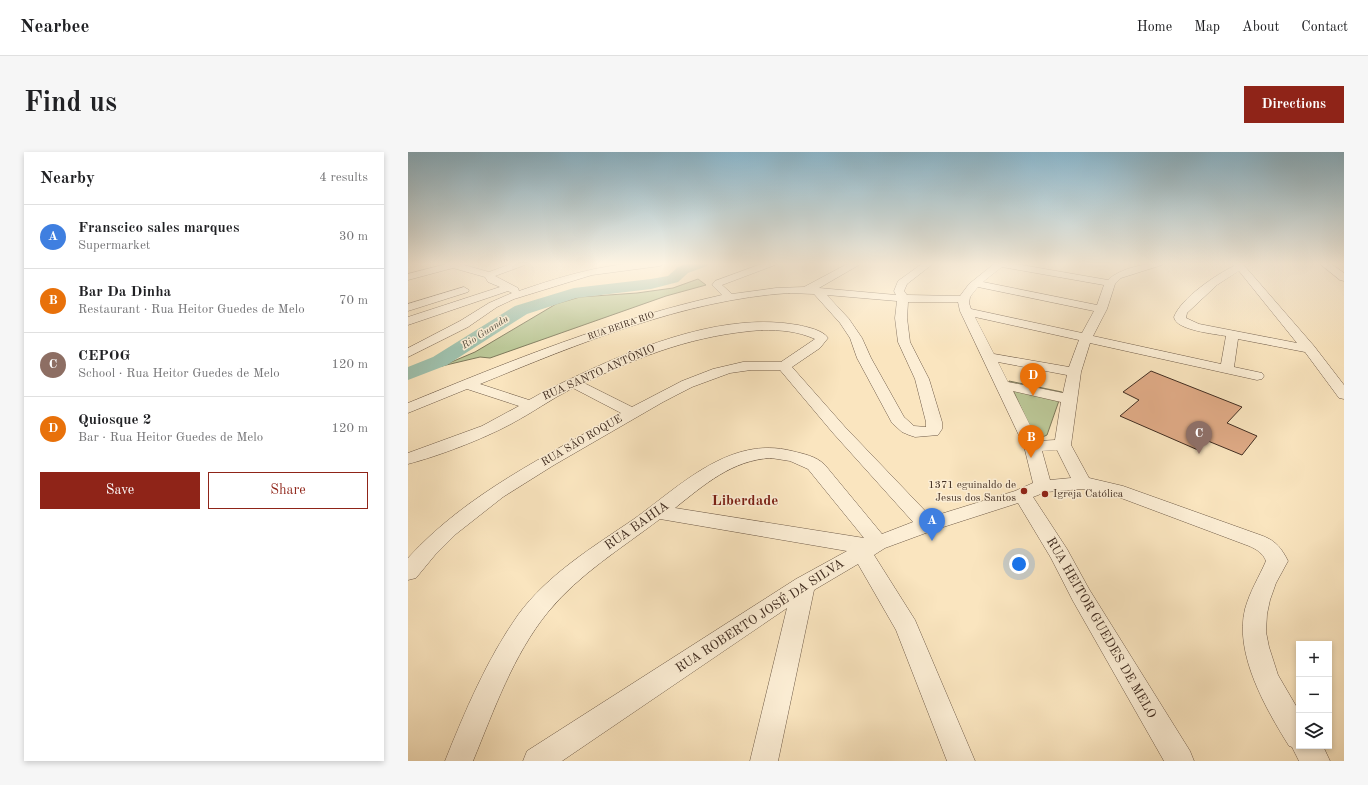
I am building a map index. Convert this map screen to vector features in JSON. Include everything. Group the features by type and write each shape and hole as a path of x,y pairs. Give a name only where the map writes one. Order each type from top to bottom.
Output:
{"street":[{"path":"408,308 460,291"},
{"path":"408,321 514,291"},
{"path":"408,353 464,324 514,291"},
{"path":"723,291 730,297"},
{"name":"RUA BEIRA RIO","path":"408,408 544,354 655,314 687,305 773,291"},
{"path":"814,291 845,321 898,420 908,429 915,432 932,432 934,429 934,422 922,379 904,342 901,318 903,298 900,291"},
{"name":"RUA BEIRA RIO","path":"828,291 965,305 1086,337 1258,376"},
{"path":"965,305 972,291"},
{"path":"1013,291 1101,309"},
{"path":"1108,291 1101,309 1086,337 1074,372 1062,445 1082,483 1117,490 1204,521 1263,544 1274,552 1277,562 1266,582 1254,618 1255,641 1272,690 1296,732"},
{"path":"1202,291 1180,313 1180,319 1187,324 1309,349"},
{"path":"1260,291 1309,349 1344,395"},
{"name":"RUA HEITOR GUEDES DE MELO","path":"965,305 1032,446 1033,491 1060,556 1081,595 1180,761"},
{"name":"RUA SANTO ANTÔNIO","path":"408,459 500,424 516,416 531,405 573,383 651,348 693,337 767,325 793,326 809,331 822,338 821,341 784,366"},
{"path":"1227,368 1232,333"},
{"path":"990,357 1074,372"},
{"name":"RUA SÂO ROQUE","path":"408,572 438,539 498,490 661,396 718,372 740,366 753,364 784,366"},
{"path":"784,366 839,430 927,525"},
{"path":"573,383 632,413"},
{"path":"467,384 531,405"},
{"path":"1003,386 1069,399"},
{"path":"1032,446 1062,445"},
{"name":"RUA BAHIA","path":"459,761 498,673 528,622 560,584 602,550 658,512 717,468 752,454 777,452 791,455 814,465 859,517 870,547 907,627 961,761"},
{"name":"RUA ROBERTO JOSÉ DA SILVA","path":"537,761 804,585 870,547 927,525 1033,491 1082,483"},
{"path":"658,512 870,547"},
{"path":"764,761 804,585"},
{"path":"1308,749 1316,761"}],"green space":[{"path":"683,291 490,358 480,357 442,366 475,352 556,304 580,297"},
{"path":"1009,381 1062,392 1047,435 1042,437 1038,436 1031,430"}],"building":[{"path":"1151,371 1242,407 1227,423 1257,436 1242,455 1208,441 1198,450 1120,416 1139,400 1123,392"}],"waterway":[{"name":"Rio Guandu","path":"408,374 440,361 521,310 574,293 588,291"}],"place":[{"name":"Quiosque 2","path":"1033,396"},
{"name":"CEPOG","path":"1199,454"},
{"name":"Bar Da Dinha","path":"1031,458"},
{"name":"1371 eguinaldo de Jesus dos Santos","path":"1024,491"},
{"name":"Igreja Católica","path":"1045,494"},
{"name":"Franscico sales marques","path":"932,541"}],"district":[{"name":"Liberdade","path":"745,501"}]}
